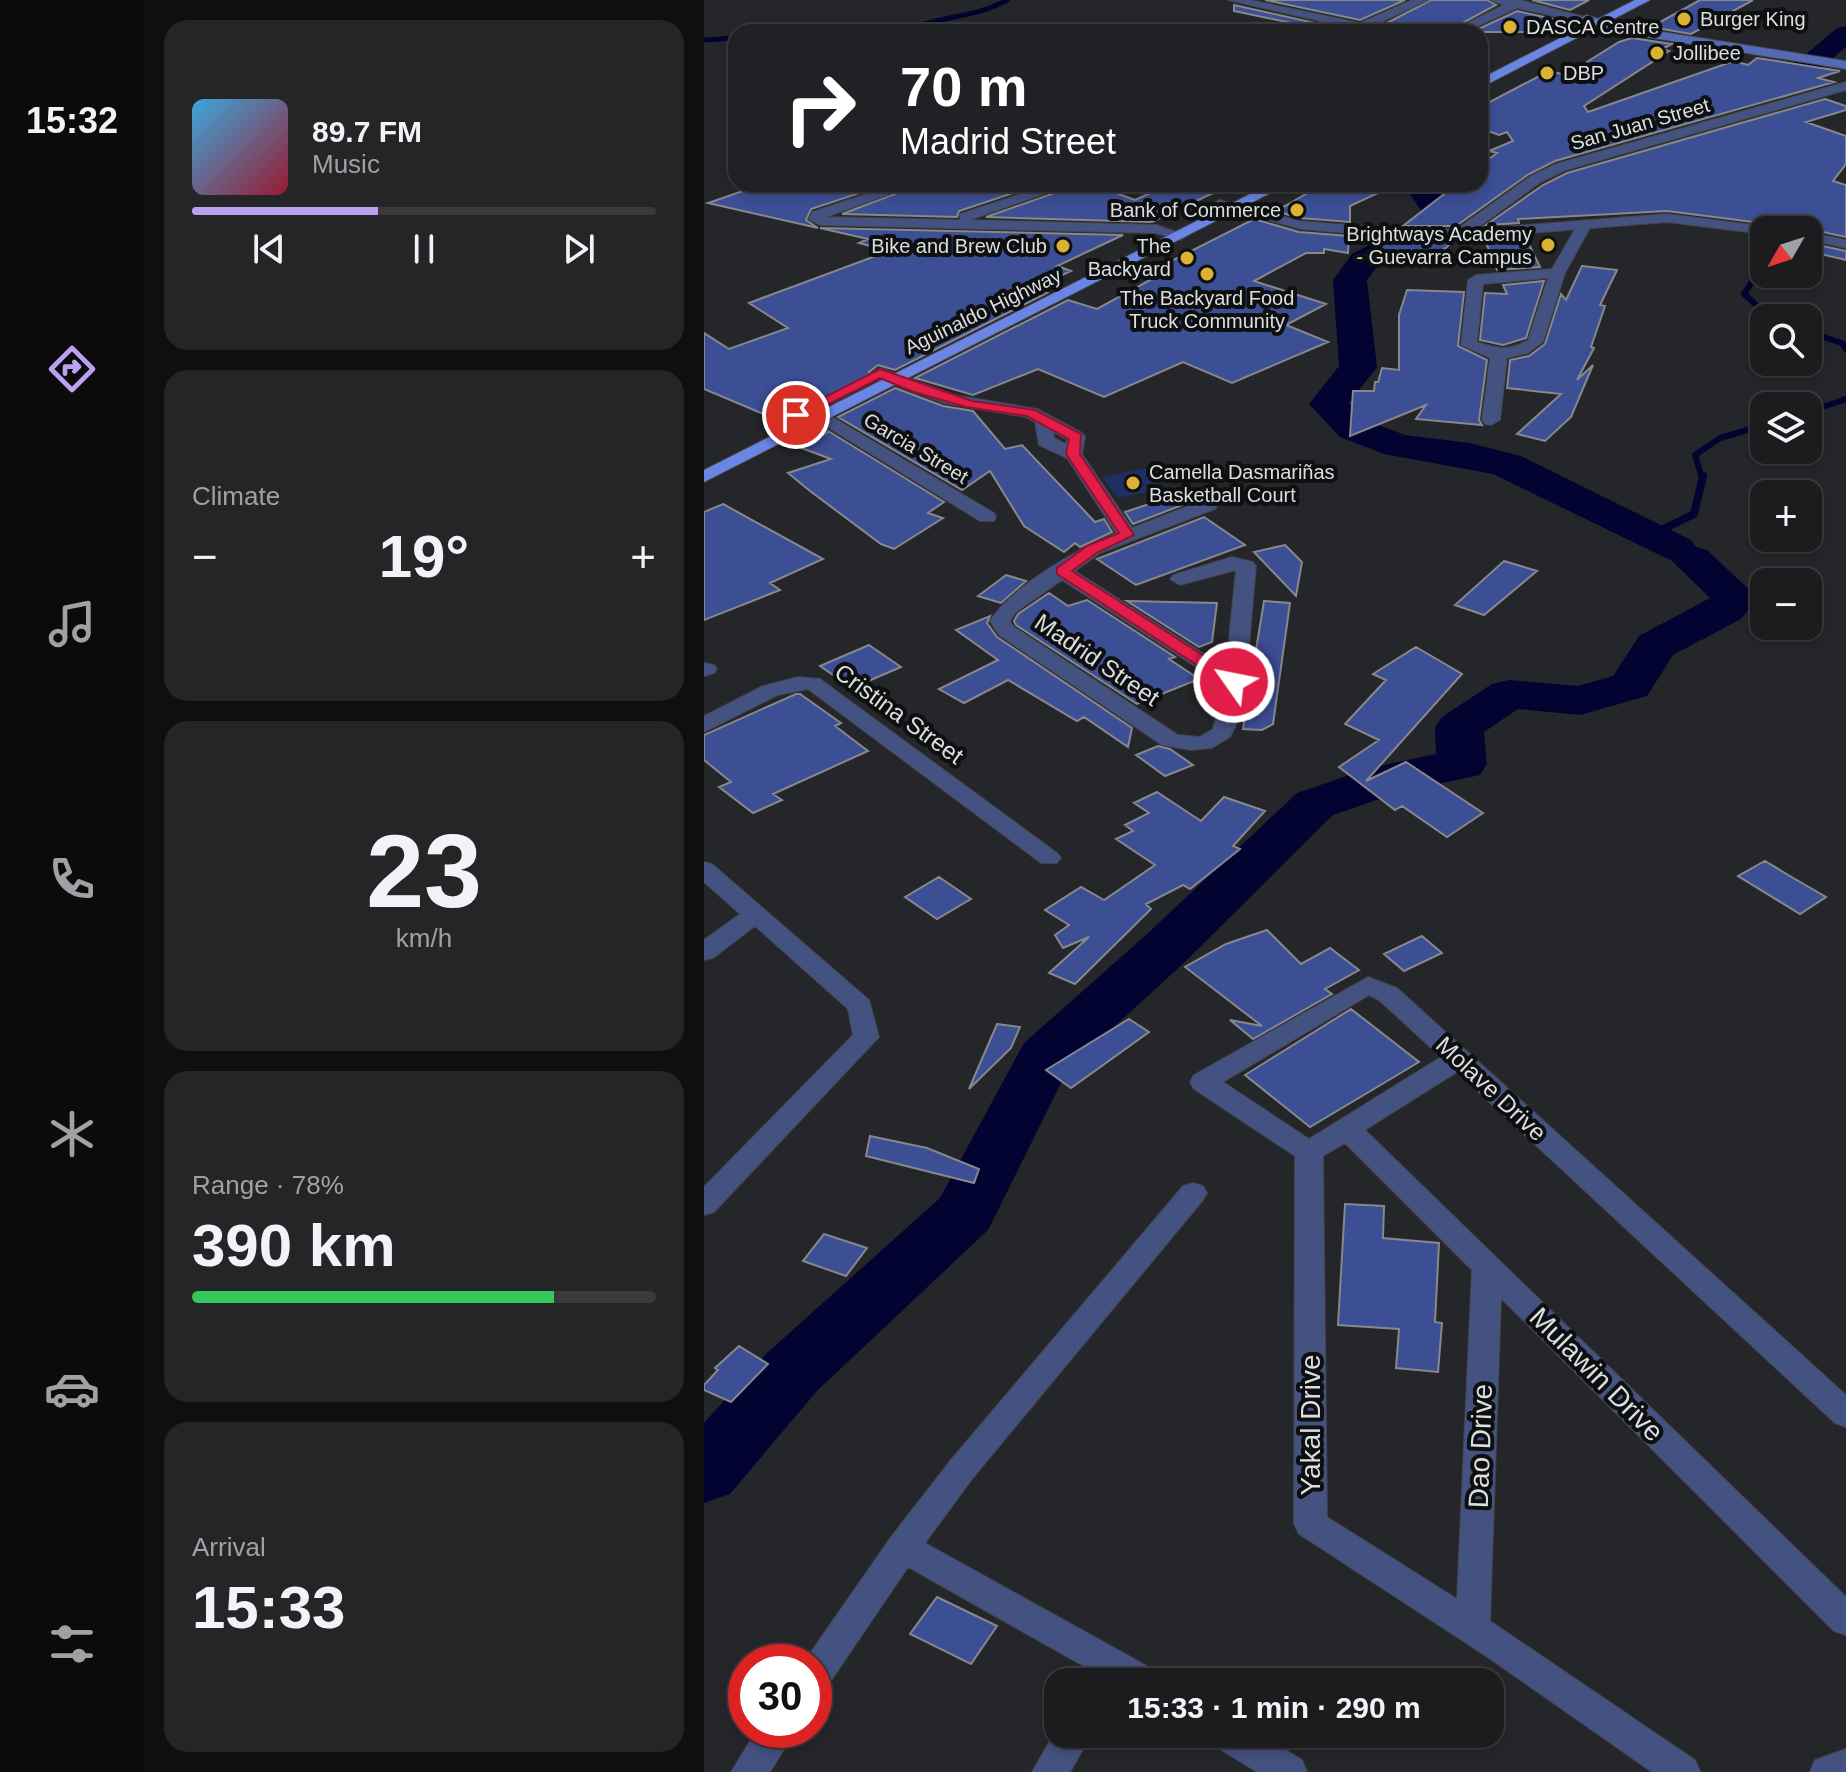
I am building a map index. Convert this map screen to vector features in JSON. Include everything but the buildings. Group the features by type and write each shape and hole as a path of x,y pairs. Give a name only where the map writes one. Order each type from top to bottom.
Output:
{"highway":[{"path":"1488,80 1592,22 1624,0"},
{"path":"1488,69 1644,0"},
{"path":"1488,71 1504,72"},
{"name":"Aguinaldo Highway","path":"1227,206 1247,192"},
{"name":"Aguinaldo Highway","path":"704,461 887,376 1227,206 1261,192"},
{"name":"Aguinaldo Highway","path":"704,477 822,416 887,376"}],"main road":[{"path":"1592,22 1846,65"}],"street":[{"path":"1234,0 1348,24"},
{"path":"1368,24 1422,0"},
{"path":"1496,0 1521,2 1592,22"},
{"path":"1473,24 1521,2"},
{"path":"1289,11 1307,4"},
{"name":"San Juan Street","path":"1460,233 1536,179 1561,167 1846,86"},
{"path":"885,192 839,206 817,215 816,219 1173,234"},
{"path":"949,223 1041,192"},
{"path":"1227,206 1320,228 1460,233 1667,218 1750,228"},
{"path":"1557,273 1476,280 1469,345 1499,355 1522,350 1535,342 1557,273 1585,224"},
{"path":"1822,239 1846,244"},
{"path":"1491,420 1499,355"},
{"path":"887,376 971,404 1031,413 1044,418 1045,441 1073,454 1127,535"},
{"name":"Garcia Street","path":"822,416 987,517"},
{"name":"Madrid Street","path":"1208,505 1093,549 1008,608 1000,621 1006,631 1170,740 1191,745 1210,741 1225,730 1234,682"},
{"path":"1062,571 1234,682 1246,566 1232,563 1180,579"},
{"name":"Cristina Street","path":"704,725 771,689 792,682 813,683 1049,858"},
{"path":"704,869 860,1006 866,1037 704,1205"},
{"path":"704,952 754,915"},
{"name":"Molave Drive","path":"1309,1152 1203,1082 1368,985 1388,994 1846,1414"},
{"path":"1309,1152 1458,1059"},
{"name":"Mulawin Drive","path":"1347,1128 1846,1620"},
{"name":"Yakal Drive","path":"1309,1152 1311,1524 1590,1704 1682,1772"},
{"path":"832,1651 903,1547 961,1470 1193,1193"},
{"name":"Dao Drive","path":"1473,1626 1487,1266"},
{"path":"903,1547 1108,1668"},
{"path":"749,1772 766,1748"},
{"path":"1050,1772 1065,1748"},
{"path":"1250,1748 1289,1772"},
{"path":"1828,1772 1846,1766"}],"shaded area":[{"name":"Camella Dasmariñas Basketball Court","path":"1147,468 1164,489 1118,498 1102,477"}],"waterway":[{"path":"925,24 982,10 1007,0"},
{"path":"1733,82 1777,79 1798,72 1846,34"},
{"path":"704,40 728,38"},
{"path":"1417,230 1438,213 1436,205 1425,192"},
{"path":"1406,236 1364,261 1350,280 1358,367 1328,404 1354,429 1398,446 1470,455 1507,465 1676,549"},
{"path":"1750,285 1744,294 1755,304"},
{"path":"1822,337 1842,343 1846,349"},
{"path":"1822,407 1846,399"},
{"path":"1702,478 1695,455 1720,438 1750,429"},
{"path":"1649,536 1694,514 1703,476"},
{"path":"704,1473 792,1372 965,1213 993,1153 1045,1057 1166,948 1315,804 1388,779 1462,764 1459,727 1509,694 1580,701 1630,686 1655,646 1725,609 1736,598 1692,559"}],"place":[{"name":"Burger King","path":"1684,19"},
{"name":"DASCA Centre","path":"1510,27"},
{"name":"Jollibee","path":"1657,53"},
{"name":"DBP","path":"1547,73"},
{"name":"Bank of Commerce","path":"1297,210"},
{"name":"Brightways Academy - Guevarra Campus","path":"1548,245"},
{"name":"Bike and Brew Club","path":"1063,246"},
{"name":"The Backyard","path":"1187,258"},
{"name":"The Backyard Food Truck Community","path":"1207,274"},
{"name":"Camella Dasmariñas Basketball Court","path":"1133,483"}],"route":[{"path":"796,415 880,373 918,389 971,404 1031,413 1076,437 1073,454 1127,535 1093,549 1062,571 1234,682"}]}
